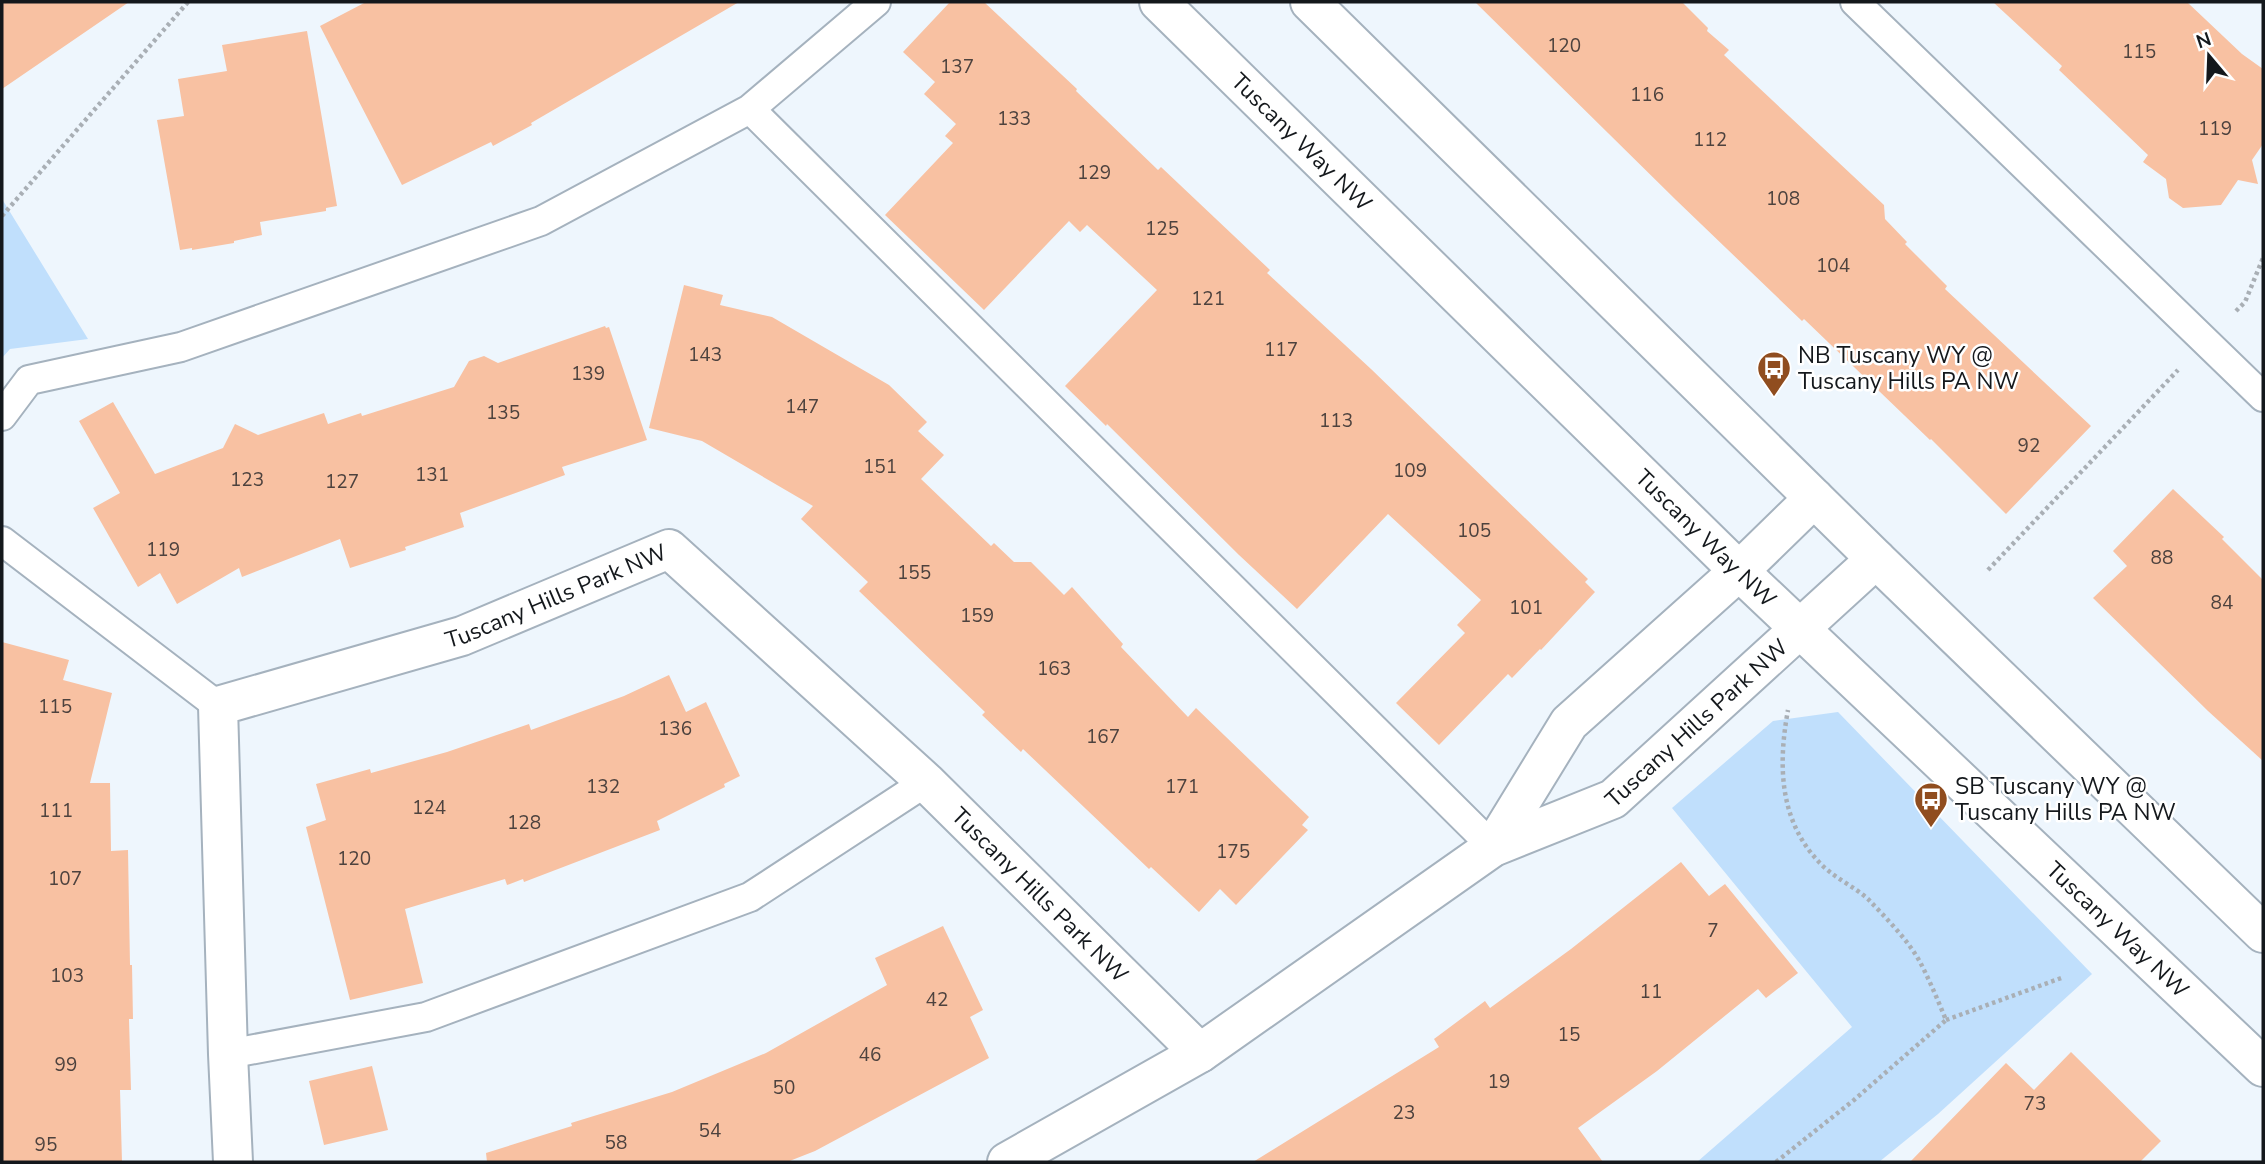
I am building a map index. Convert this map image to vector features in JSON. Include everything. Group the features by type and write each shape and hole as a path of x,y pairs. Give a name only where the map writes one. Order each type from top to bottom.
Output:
{"street":[{"name":"Tuscany Way NW","path":"1159,2 1798,628 2263,1067"},
{"path":"1310,2 1876,559 2263,933"},
{"name":"Tuscany Hills Park NW","path":"1493,847 1569,723 1739,571 1814,498"},
{"name":"Tuscany Hills Park NW","path":"218,706 462,636 669,549 926,782 1200,1053"},
{"name":"Tuscany Hills Park NW","path":"1007,1162 1200,1053 1493,847 1613,799 1876,559"},
{"path":"218,706 233,1162"}],"lane":[{"path":"2,416 29,380 181,347 541,221 750,109 876,2"},
{"path":"1855,2 2263,397"},
{"path":"750,109 1493,847"},
{"path":"2,541 218,706"},
{"path":"228,1054 426,1017 750,897 926,782"}],"path":[{"path":"2,216 188,2"},
{"path":"1988,570 2245,302 2263,258"},
{"path":"1788,710 1783,737 1785,801 1796,831 1818,863 1867,898 1897,931 1919,960 1946,1020"},
{"path":"1776,1162 1854,1100 1946,1020 2064,977"}],"shaded area":[{"path":"2,199 88,339 10,349 2,358"},
{"path":"1838,712 2092,974 1938,1114 1879,1162 1697,1162 1852,1027 1672,808 1773,721"}],"building":[{"path":"2,2 129,2 2,89"},
{"path":"366,2 739,2 531,123 532,125 493,146 491,142 402,185 320,26"},
{"path":"950,2 984,2 1158,170 1161,167 1270,270 1267,273 1371,369 1588,579 1585,582 1595,592 1541,650 1512,678 1508,674 1439,745 1396,703 1465,633 1457,625 1481,600 1388,514 1297,609 1065,386 1157,290 1087,225 1080,232 1069,221 984,310 885,215 953,143 945,136 956,124 924,94 935,82 903,52"},
{"path":"1475,2 1682,2 1708,28 1707,31 1729,50 1724,55 1884,205 1885,219 1907,242 1905,244 1947,286 1945,289 2091,426 2006,514 1931,439 1804,319 1802,321 1676,200"},
{"path":"1993,2 2187,2 2242,54 2263,69 2263,144 2252,160 2258,184 2238,180 2221,205 2183,208 2169,198 2166,179 2143,162 2148,155 2059,70 2062,66"},
{"path":"307,31 337,206 326,208 326,211 260,222 262,235 234,243 180,250 157,120 184,116 178,79 227,71 222,45"},
{"path":"684,285 723,295 720,305 772,317 889,385 927,422 918,431 944,455 921,479 991,546 994,543 1014,562 1031,562 1064,595 1072,587 1123,644 1121,647 1188,717 1196,708 1309,817 1302,825 1308,830 1236,905 1220,889 1199,912 1151,867 1149,869 1023,749 1021,752 982,715 985,712 859,591 868,582 801,519 813,506 702,441 649,428"},
{"path":"605,326 609,327 647,440 562,467 565,475 460,513 464,527 405,547 406,550 350,568 340,539 242,577 239,568 177,604 160,573 138,587 93,508 120,493 79,421 113,402 155,474 223,448 235,424 258,435 324,413 328,424 361,413 362,416 454,387 469,361 484,356 498,363"},
{"path":"2173,489 2224,537 2222,539 2263,580 2263,761 2093,598 2127,566 2113,551"},
{"path":"2,642 69,660 63,680 112,693 90,783 110,783 111,851 128,850 133,1019 129,1019 131,1090 120,1090 122,1162 2,1162"},
{"path":"669,675 686,712 706,702 740,776 724,784 725,787 657,821 660,830 524,882 523,879 507,885 505,879 405,909 423,983 350,1000 306,827 326,820 316,784 370,769 371,773 447,752 529,724 531,730 624,696"},
{"path":"1681,862 1709,896 1725,884 1798,973 1766,998 1758,989 1657,1071 1578,1128 1603,1162 1253,1162 1439,1047 1434,1039 1485,1001 1490,1008 1571,949"},
{"path":"943,926 983,1010 970,1017 989,1058 815,1151 787,1162 487,1162 486,1153 672,1092 766,1053 887,985 875,958"},
{"path":"2071,1052 2161,1141 2140,1162 1910,1162 2006,1063 2034,1090"},
{"path":"372,1066 388,1130 324,1145 309,1081"}],"place":[{"name":"NB Tuscany WY @ Tuscany Hills PA NW","path":"1774,398"},
{"name":"SB Tuscany WY @ Tuscany Hills PA NW","path":"1931,829"}]}
